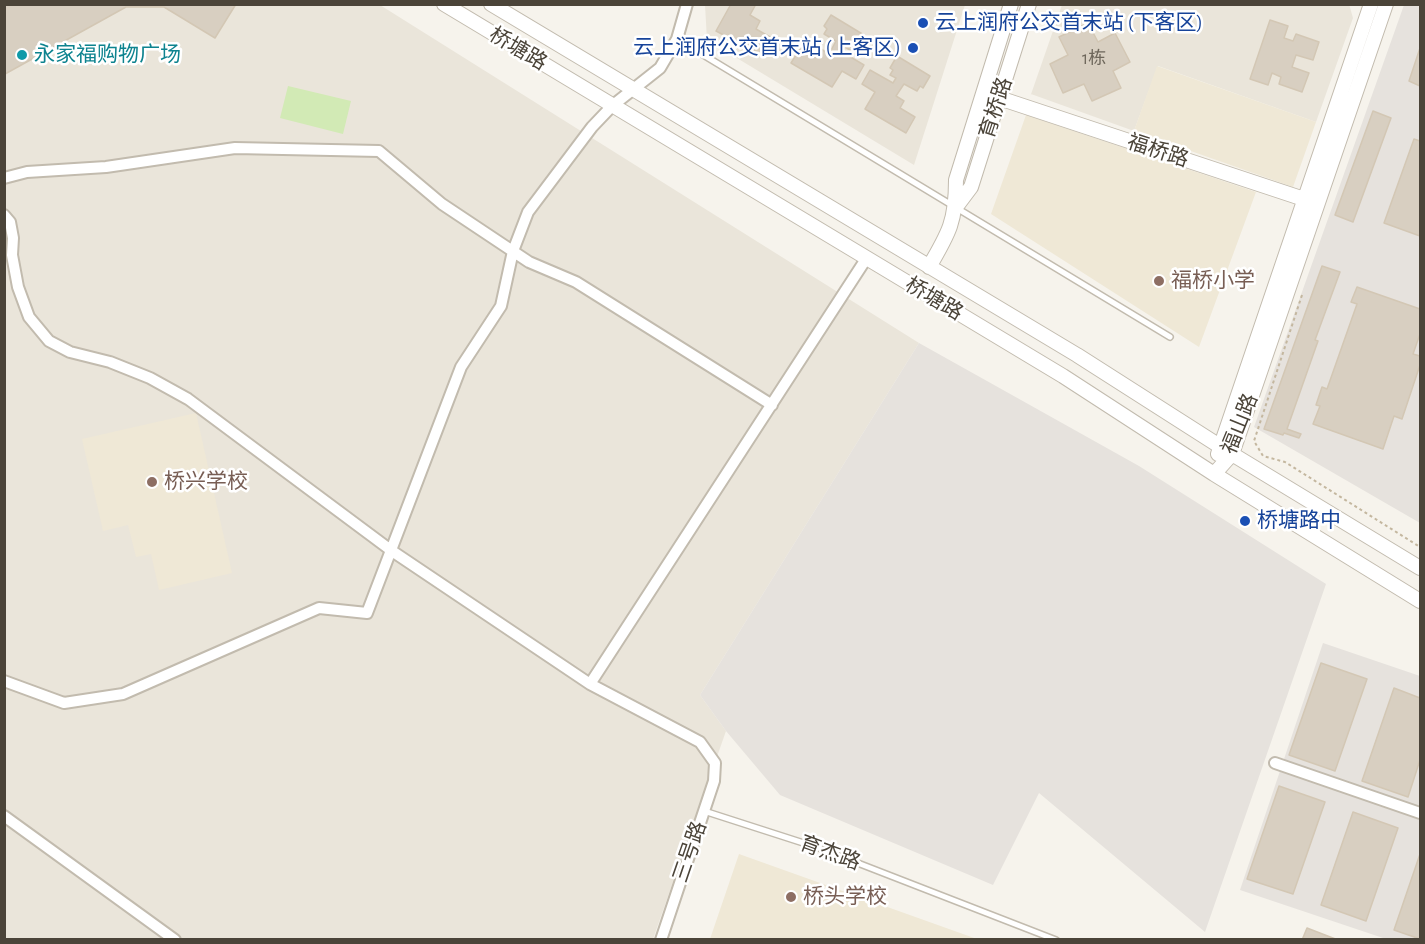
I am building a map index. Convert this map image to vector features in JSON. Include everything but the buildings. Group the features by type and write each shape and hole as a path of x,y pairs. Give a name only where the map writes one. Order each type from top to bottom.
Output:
{"street":[{"name":"桥塘路","path":"444,4 1063,376 1214,474 1420,601"},
{"name":"桥塘路","path":"491,4 1077,355 1232,454 1420,568"},
{"path":"4,681 64,703 123,694 319,608 368,613 461,367 501,306 513,250 528,212 592,127 612,106 660,68 677,39 687,4"},
{"name":"育桥路","path":"928,267 951,227 956,207 956,180 1011,4"},
{"name":"育桥路","path":"956,207 970,187 1029,4"},
{"name":"福山路","path":"1214,474 1232,454 1371,4"},
{"name":"福山路","path":"1214,474 1220,446 1386,4"},
{"name":"福桥路","path":"999,98 1311,201"},
{"path":"4,178 27,172 106,167 235,147 379,151 442,204 529,262 576,282 772,405"},
{"path":"4,215 10,222 13,238 12,255 18,287 29,317 49,341 70,352 110,363 150,378 188,399 392,551 590,684 866,258"},
{"name":"三号路","path":"590,684 700,742 715,763 714,781 661,939"},
{"path":"1275,763 1420,813"},
{"path":"4,816 175,939"}],"lane":[{"path":"677,39 1170,337"},
{"name":"育杰路","path":"704,811 819,848 1056,939"}],"path":[{"path":"1304,288 1254,441 1263,456 1286,462 1420,547"}],"shaded area":[{"path":"1349,4 1353,18 1316,122 1158,66 1134,131 1031,94 1062,5"},
{"path":"5,5 380,5 919,343 700,695 726,731 653,939 5,940"},
{"path":"705,5 965,5 914,165 707,40"},
{"path":"1404,5 1420,5 1420,523 1254,427"},
{"path":"1157,66 1316,122 1293,187 1134,131"},
{"name":"福桥小学","path":"1026,115 1256,192 1199,347 991,214"},
{"path":"919,343 1139,466 1326,584 1205,932 1039,793 993,885 780,795 726,731 700,695"},
{"name":"桥兴学校","path":"196,413 232,573 159,590 151,554 136,557 128,525 103,531 82,439"},
{"path":"1323,643 1420,676 1420,939 1386,939 1240,890"},
{"name":"桥头学校","path":"739,854 977,939 710,939"}],"green space":[{"path":"288,86 351,101 343,134 280,118"}],"place":[{"name":"云上润府公交首末站 (下客区)","path":"923,23"},
{"name":"云上润府公交首末站 (上客区)","path":"913,48"},
{"name":"永家福购物广场","path":"22,55"},
{"name":"福桥小学","path":"1159,281"},
{"name":"桥兴学校","path":"152,482"},
{"name":"桥塘路中","path":"1245,521"},
{"name":"桥头学校","path":"791,897"}]}
